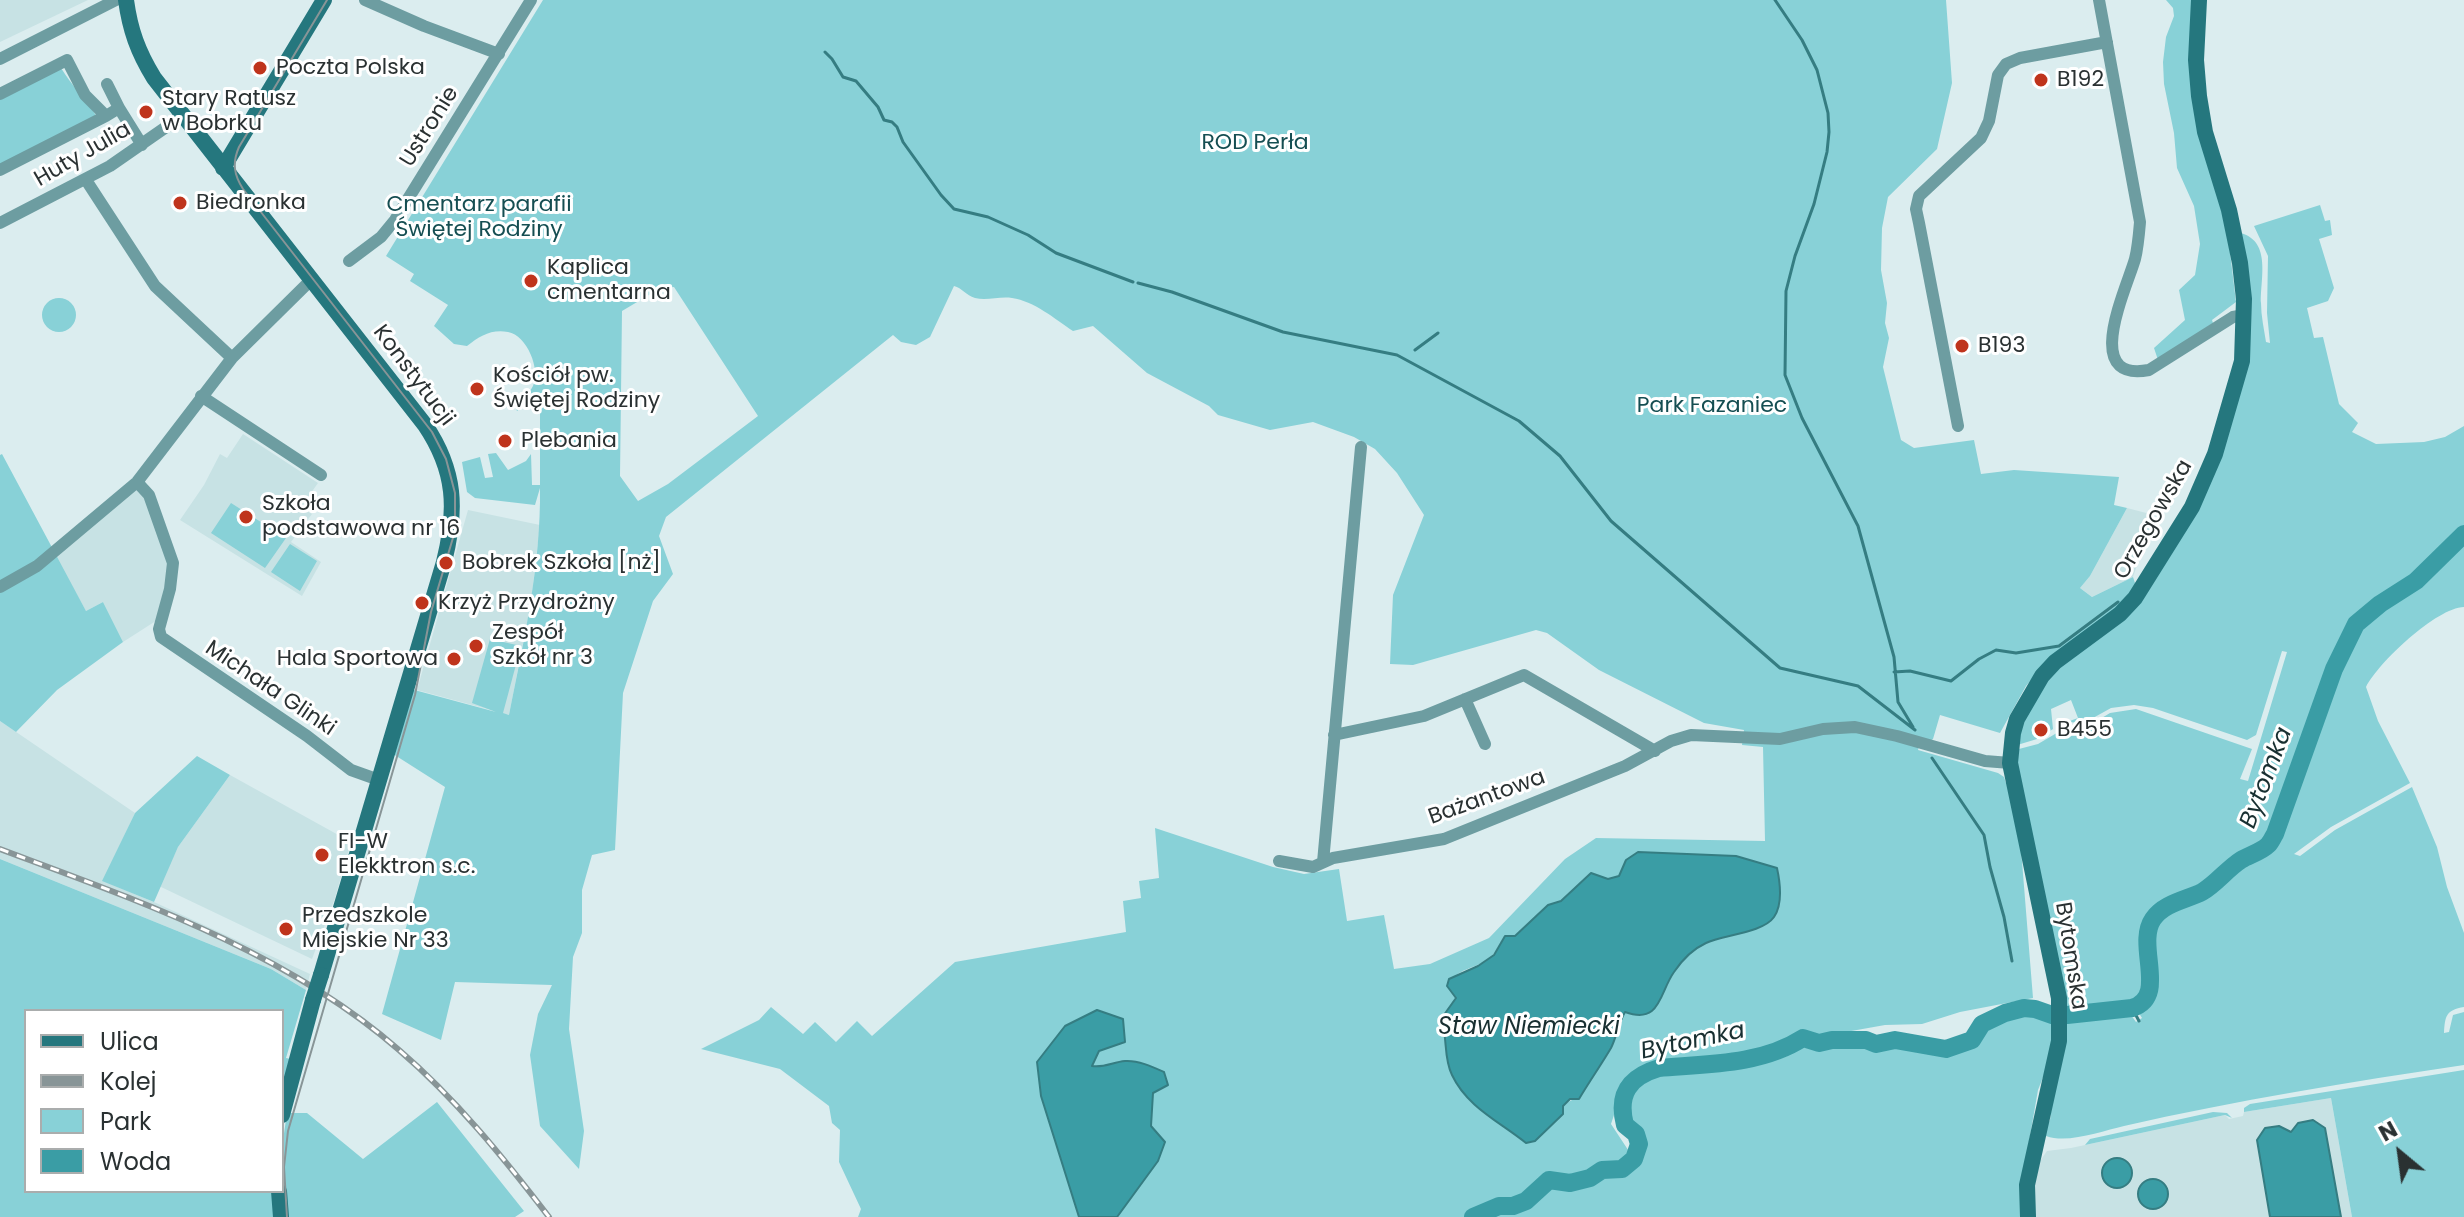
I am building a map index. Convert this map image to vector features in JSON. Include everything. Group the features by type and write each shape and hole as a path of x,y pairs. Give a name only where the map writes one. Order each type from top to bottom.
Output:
{"street":[{"path":"0,59 116,0"},
{"name":"Konstytucji","path":"126,0 130,30 141,57 182,116 430,433 443,460 452,493 452,530 444,562 313,1000 284,1108"},
{"path":"223,168 324,0"},
{"path":"365,0 499,54"},
{"name":"Ustronie","path":"349,261 381,237 395,220 531,0"},
{"path":"2099,0 2140,222 2135,258 2112,335 2114,359 2126,371 2149,370 2233,317 2244,315"},
{"name":"Orzegowska","path":"2016,797 2010,763 2013,733 2021,710 2042,676 2062,655 2120,614 2135,598 2192,507 2215,454 2242,361 2243,287 2235,235 2205,132 2199,96 2196,48 2199,0"},
{"path":"1958,426 1916,209 1919,196 1981,138 1989,121 1998,75 2006,64 2020,58 2107,42"},
{"path":"0,94 67,60 85,95 106,116"},
{"path":"107,84 142,145"},
{"path":"0,170 119,108"},
{"name":"Huty Julia","path":"0,223 86,180 182,116"},
{"path":"86,180 155,286 232,358"},
{"path":"0,587 37,566 137,482 232,358 311,280"},
{"path":"201,396 321,475"},
{"path":"1323,862 1361,447"},
{"name":"Michała Glinki","path":"137,482 149,495 173,563 170,589 159,629 161,637 307,736 351,770 379,780"},
{"path":"1334,735 1424,716 1524,675 1655,751"},
{"path":"1465,699 1485,744"},
{"name":"Bażantowa","path":"1279,861 1313,867 1323,862 1444,839 1595,779 1671,741 1691,735 1780,739 1841,727 1897,736 1985,761 2010,763"},
{"name":"Bytomska","path":"2016,797 2059,998 2059,1041 2027,1185 2028,1217"},
{"path":"279,1193 281,1217"}],"shaded area":[{"path":"0,0 88,0 0,42"},
{"name":"Szkoła podstawowa nr 16","path":"243,434 318,483 301,507 312,514 291,542 321,562 302,596 180,520 220,454 227,458"},
{"path":"137,482 173,563 162,617 123,642 103,602 86,611 53,553"},
{"path":"2127,508 2154,515 2133,577 2092,597 2080,588 2090,576"},
{"name":"Zespół Szkół nr 3","path":"468,510 540,525 531,603 509,715 417,690"},
{"path":"0,721 135,813 103,881 310,974 306,990 271,969 0,859"},
{"path":"230,775 351,842 335,898 312,959 159,886 178,847"},
{"path":"2331,1098 2352,1217 2035,1217 2034,1191 2040,1161 2047,1151 2225,1115 2229,1119 2243,1116 2244,1112"}],"green space":[{"path":"543,0 1946,0 1952,83 1937,149 1888,197 1882,228 1881,270 1889,338 1883,367 1901,440 1914,448 1974,440 1981,474 2014,470 2119,477 2114,505 2127,508 2090,576 2080,588 2092,597 2133,577 2136,586 2106,618 2051,656 2026,686 2000,733 1940,715 1933,739 1921,739 1918,750 1998,773 2009,783 2021,849 2033,998 1960,1012 1922,1024 1885,1025 1784,1043 1740,1054 1671,1061 1627,1076 1611,1124 1638,1165 1645,1148 1640,1133 1630,1126 1627,1109 1631,1088 1649,1075 1737,1065 1804,1041 1817,1045 1902,1043 1948,1052 1969,1045 1987,1024 1997,1018 2032,1012 2054,1018 2049,1062 2038,1090 2022,1182 2020,1217 858,1217 861,1209 839,1162 840,1130 832,1123 829,1106 780,1069 701,1049 759,1020 771,1007 803,1034 815,1022 836,1042 857,1021 872,1036 955,962 1126,932 1123,901 1141,898 1139,881 1159,878 1155,828 1273,867 1304,874 1339,869 1347,921 1384,915 1394,969 1430,964 1489,938 1565,859 1596,838 1765,841 1763,747 1742,745 1744,730 1704,723 1599,670 1547,633 1536,630 1413,665 1390,664 1393,595 1424,515 1397,473 1375,449 1354,437 1313,422 1270,430 1218,415 1209,406 1147,373 1093,326 1073,331 1028,303 1007,298 975,298 954,286 930,337 916,345 901,342 893,335 666,517 659,536 673,574 653,601 623,693 615,850 592,855 582,890 582,933 573,957 569,1029 584,1131 579,1169 540,1126 530,1055 538,1014 552,985 455,982 441,1040 382,1014 445,787 390,752 407,688 496,712 472,703 490,639 521,646 503,713 509,715 535,574 540,517 540,488 535,505 475,498 467,492 462,462 480,457 485,478 493,477 488,454 496,453 508,470 526,461 531,454 532,485 540,485 540,399 533,398 517,411 514,404 533,386 535,371 531,354 521,339 502,331 486,334 467,346 454,344 434,326 448,305 410,281 414,274 386,256","holes":["674,287 758,416 668,484 638,501 620,476 622,311 659,289","1638,852 1736,856 1778,868 1779,891 1775,915 1752,930 1701,945 1676,968 1651,1012 1644,1015 1625,1012 1611,1048 1579,1098 1560,1109 1535,1141 1483,1112 1446,1040 1441,1019 1456,998 1447,986 1461,972 1490,958 1505,936 1515,936 1548,905 1561,902 1591,874 1608,879 1619,876 1626,860"]},
{"path":"2166,0 2194,0 2191,70 2225,211 2236,302 2212,320 2213,323 2158,360 2154,348 2185,320 2179,290 2195,275 2200,244 2194,206 2177,168 2164,84 2166,37 2174,16 2173,8"},
{"path":"61,68 97,117 0,166 0,99"},
{"path":"2320,205 2325,221 2330,220 2332,235 2319,239 2334,288 2328,301 2307,308 2314,338 2323,337 2339,404 2358,423 2352,432 2376,444 2424,442 2445,437 2464,426 2464,532 2416,579 2381,601 2357,622 2332,667 2298,765 2271,833 2263,844 2224,866 2204,885 2167,900 2148,917 2142,934 2145,982 2142,998 2130,1004 2065,1012 2015,750 2038,744 2067,727 2090,725 2110,713 2136,709 2252,749 2240,779 2248,781 2287,652 2282,651 2256,735 2247,740 2153,708 2134,705 2111,708 2084,723 2067,722 2078,718 2071,700 2051,709 2053,729 2047,733 2044,724 2035,727 2037,739 2014,746 2039,683 2120,617 2193,508 2245,361 2241,233 2257,244 2261,253 2262,313 2266,342 2270,343 2268,256 2254,226"},
{"path":"59,298 71,303 76,315 71,327 59,332 47,327 42,315 47,303"},
{"path":"2,454 86,611 103,602 123,642 57,690 16,732 0,721"},
{"path":"231,503 286,538 265,568 211,533"},
{"path":"2464,536 2464,607 2439,616 2409,638 2366,687 2378,721 2410,783 2331,827 2294,854 2300,856 2335,830 2412,787 2437,847 2447,887 2464,933 2464,1007 2448,1015 2444,1033 2449,1032 2453,1015 2464,1012 2464,1065 2251,1100 2075,1138 2046,1136 2063,1019 2126,1013 2136,1022 2142,1018 2137,1010 2148,1003 2153,993 2150,939 2160,915 2205,893 2248,859 2278,843 2281,839 2278,824 2316,728 2335,668 2357,625 2379,606 2416,583"},
{"path":"290,544 317,561 300,591 271,572"},
{"path":"197,756 230,775 178,847 154,902 102,881 135,813"},
{"path":"0,859 271,969 306,990 286,1058 291,1059 284,1086 284,1009 24,1009 24,1193 272,1193 274,1217 0,1217"},
{"path":"2464,1070 2464,1217 2352,1217 2331,1098 2244,1112 2250,1104"},
{"path":"437,1102 524,1211 515,1217 286,1217 284,1133 287,1113 307,1113 363,1159"},
{"path":"2213,1112 2227,1113 2232,1118 2225,1115 2085,1145 2090,1139"}],"water":[{"name":"Staw Niemiecki","path":"1638,852 1736,856 1777,868 1780,893 1777,912 1761,927 1701,945 1674,972 1652,1011 1637,1015 1625,1012 1611,1048 1579,1099 1570,1099 1563,1106 1563,1114 1535,1141 1526,1143 1475,1105 1452,1075 1441,1019 1456,998 1447,986 1449,979 1494,955 1505,936 1515,936 1548,905 1561,901 1591,873 1608,879 1619,876 1626,860"},
{"path":"1097,1010 1123,1019 1125,1042 1099,1051 1092,1066 1125,1061 1140,1063 1164,1072 1168,1085 1153,1093 1151,1126 1165,1142 1158,1161 1117,1217 1079,1217 1041,1096 1037,1062 1065,1026"},
{"path":"2313,1120 2325,1128 2341,1217 2270,1217 2257,1140 2265,1128 2279,1126 2291,1132 2298,1123"},
{"path":"2117,1158 2128,1162 2132,1173 2128,1184 2117,1188 2106,1184 2102,1173 2106,1162"},
{"path":"2153,1179 2164,1183 2168,1194 2164,1205 2153,1209 2142,1205 2138,1194 2142,1183"}],"waterway":[{"path":"1775,0 1802,40 1817,70 1828,113 1829,132 1814,204 1786,291 1785,375 1802,418 1858,526 1894,657 1898,702 1913,727"},
{"path":"825,52 843,77 856,81 878,107 884,120 897,127 903,142 954,209 988,217 1028,235 1056,253 1133,282"},
{"path":"1138,283 1283,332 1397,355 1519,421 1560,456 1611,521 1780,668 1858,686 1915,730"},
{"path":"1415,350 1438,333"},
{"name":"Bytomka","path":"2067,1015 2132,1008 2143,1002 2150,982 2147,942 2153,919 2169,906 2207,889 2244,858 2269,844 2334,669 2356,624 2416,581 2464,534"},
{"path":"1894,672 1910,671 1951,681 1996,650 2016,653 2059,646 2118,602"},
{"path":"1932,758 1984,835 2012,961"},
{"name":"Bytomka","path":"1473,1217 1499,1206 1513,1206 1526,1201 1549,1180 1570,1183 1590,1178 1602,1170 1622,1169 1634,1159 1639,1144 1636,1134 1625,1125 1624,1096 1640,1076 1659,1068 1752,1058 1770,1054 1803,1038 1819,1043 1866,1040 1876,1044 1895,1040 1946,1049 1972,1040 1982,1024 2005,1013 2024,1008 2055,1016"},
{"path":"2132,1008 2139,1021"}],"tram line":[{"path":"287,1217 284,1167 288,1131 415,695 431,612 455,531 455,493 446,459 432,432 243,189 236,174 235,158 239,147 327,0"}],"railway":[{"path":"0,849 105,888 209,932 308,984 355,1015 440,1088 549,1217"}],"place":[{"name":"Poczta Polska","path":"260,68"},
{"name":"B192","path":"2041,80"},
{"name":"Stary Ratusz w Bobrku","path":"146,112"},
{"name":"Biedronka","path":"180,203"},
{"name":"Kaplica cmentarna","path":"531,281"},
{"name":"B193","path":"1962,346"},
{"name":"Kościół pw. Świętej Rodziny","path":"477,389"},
{"name":"Plebania","path":"505,441"},
{"name":"Szkoła podstawowa nr 16","path":"246,517"},
{"name":"Bobrek Szkoła [nż]","path":"446,563"},
{"name":"Krzyż Przydrożny","path":"422,603"},
{"name":"Zespół Szkół nr 3","path":"476,646"},
{"name":"Hala Sportowa","path":"454,659"},
{"name":"B455","path":"2041,730"},
{"name":"FI-W Elekktron s.c.","path":"322,855"},
{"name":"Przedszkole Miejskie Nr 33","path":"286,929"}],"park label":[{"name":"ROD Perła","path":"1255,143"},
{"name":"Cmentarz parafii Świętej Rodziny","path":"479,218"},
{"name":"Park Fazaniec","path":"1712,406"}]}
